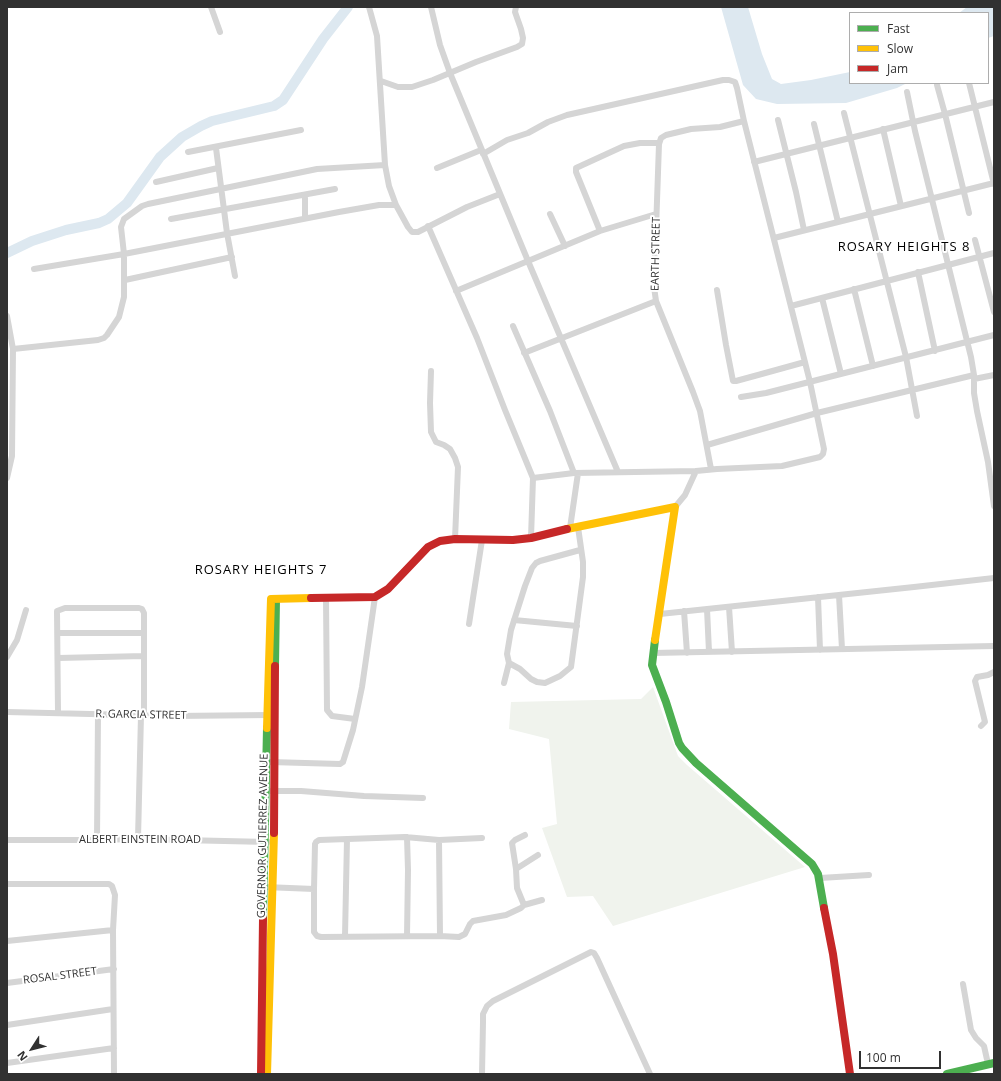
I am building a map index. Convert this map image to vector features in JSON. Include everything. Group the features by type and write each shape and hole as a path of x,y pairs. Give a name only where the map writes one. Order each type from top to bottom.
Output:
{"street":[{"path":"211,7 220,32"},
{"path":"369,7 377,36 381,81 380,99 385,165 389,186 396,205 408,227 412,232 418,232 467,207 500,194"},
{"path":"431,7 440,45 450,73 618,472"},
{"path":"381,81 398,87 408,87 433,80 520,46 523,42 515,12 516,7"},
{"path":"437,168 482,152 566,115 723,80 733,81 736,85 744,122 818,413 824,449 823,454 820,457 782,466 696,471 576,473 533,478"},
{"path":"937,84 946,114 969,213"},
{"path":"774,238 994,183 969,84"},
{"path":"907,92 913,122 968,342 974,377 974,393 977,411 991,461 994,506"},
{"path":"754,162 994,102"},
{"path":"844,113 906,357 917,416"},
{"path":"778,120 804,230"},
{"path":"600,231 576,172 576,168 624,146 640,143 659,143 663,136 685,130 720,127 744,122"},
{"path":"814,124 838,222"},
{"path":"882,129 901,206"},
{"path":"188,152 216,148 301,130"},
{"name":"EARTH STREET","path":"659,143 654,287 656,301 694,392 700,411 711,469"},
{"path":"216,148 227,233 235,276"},
{"path":"13,349 104,338 113,327 122,309 125,280 121,227 122,223 124,219 142,206 317,169 385,165"},
{"path":"156,182 218,168"},
{"path":"171,219 335,189"},
{"path":"305,195 305,218"},
{"path":"34,269 124,254 365,207 396,205"},
{"path":"550,214 565,246"},
{"path":"456,291 600,231 656,214"},
{"path":"428,226 477,338 504,410 533,478 531,538"},
{"path":"975,240 994,312"},
{"path":"791,306 994,253"},
{"path":"125,280 232,257"},
{"path":"918,272 935,351"},
{"path":"854,289 873,366"},
{"path":"717,290 733,381 805,362"},
{"path":"822,298 841,374"},
{"path":"524,353 656,301"},
{"path":"7,316 9,341 13,349 12,456 7,478"},
{"path":"509,663 520,669 531,679 537,682 545,683 554,680 567,672 572,664 583,577 583,562 574,528 576,473 513,326"},
{"path":"741,398 935,351 994,335"},
{"path":"431,371 431,432 436,442 450,449 458,467 455,539"},
{"path":"707,445 818,413 913,390 974,377 994,375"},
{"path":"696,471 685,495 675,508 652,665 666,702 679,744 682,748 696,763 812,864 820,878 833,954 850,1074"},
{"path":"356,718 332,716 327,710 326,598 375,597 388,589 424,552 434,543 440,541 455,539 513,540 531,538 675,508"},
{"path":"469,624 482,540"},
{"path":"504,683 509,663 507,654 511,630 527,581 536,563 580,550"},
{"path":"660,614 994,578"},
{"path":"839,595 842,649"},
{"path":"266,762 342,763 345,759 354,730 370,637 375,597"},
{"path":"818,597 820,650"},
{"name":"GOVERNOR GUTIERREZ AVENUE","path":"261,1074 269,887 274,842 266,762 271,715 273,599 326,598"},
{"path":"729,607 732,652"},
{"path":"58,713 58,633 56,612 59,610 128,608 139,608 143,611 145,619 143,715 138,838"},
{"path":"707,609 709,652"},
{"path":"7,657 17,640 26,610"},
{"path":"684,611 687,653"},
{"path":"514,620 577,626"},
{"path":"58,633 144,633"},
{"path":"653,653 994,646"},
{"path":"58,658 144,656"},
{"path":"981,726 985,722 974,681 977,677 994,672"},
{"name":"R. GARCIA STREET","path":"7,712 143,715 271,715"},
{"path":"97,840 98,714"},
{"name":"GOVERNOR GUTIERREZ AVENUE","path":"267,1074 269,887 265,842 270,791 275,762 271,715"},
{"path":"270,791 423,798"},
{"path":"524,835 512,843 518,888 524,905"},
{"name":"ALBERT EINSTEIN ROAD","path":"7,840 97,840 138,838 274,842"},
{"path":"407,838 407,936"},
{"path":"482,838 438,840 407,838 347,839 321,840 316,842 314,889 315,933 321,937 440,936 459,938 465,934 473,921 506,915 514,912 524,905 542,900"},
{"path":"345,936 347,839"},
{"path":"438,840 440,936"},
{"path":"516,869 538,855"},
{"path":"820,878 869,875"},
{"path":"7,884 109,884 113,888 114,1074"},
{"path":"269,887 314,889"},
{"path":"7,941 113,930"},
{"path":"482,1074 482,1022 483,1014 487,1006 499,998 591,952 597,958 650,1074"},
{"name":"ROSAL STREET","path":"7,983 114,969"},
{"path":"947,1074 991,1064 985,1048 971,1030 962,984"},
{"path":"7,1025 113,1009"},
{"path":"7,1064 114,1048"}],"shaded area":[{"path":"721,7 748,7 762,54 772,79 781,84 849,72 849,84 905,84 897,88 846,103 777,104 756,99 743,85"},
{"path":"967,7 994,7 994,36 989,38 989,12 960,12"},
{"path":"653,687 678,756 805,867 613,926 593,896 567,897 542,828 557,824 549,739 509,729 511,702 641,699"}],"waterway":[{"path":"7,253 32,241 66,230 99,223 108,219 127,203 160,157 182,137 212,121 274,106 283,100 323,39 348,7"}],"traffic: fast":[{"path":"275,666 276,599"},
{"path":"655,640 652,665 682,748 696,763 812,864 818,874 824,908"},
{"path":"263,919 267,728"},
{"path":"947,1074 994,1063"}],"traffic: slow":[{"path":"567,529 675,507 655,640"},
{"path":"267,728 271,599 311,598"},
{"path":"267,1074 274,833"}],"traffic: jam":[{"path":"311,598 375,597 388,589 428,547 440,541 455,539 513,540 531,538 567,529"},
{"path":"274,833 275,666"},
{"path":"824,908 833,954 850,1074"},
{"path":"261,1074 263,919"}],"district":[{"name":"ROSARY HEIGHTS 8","path":"904,247"},
{"name":"ROSARY HEIGHTS 7","path":"261,570"}]}
